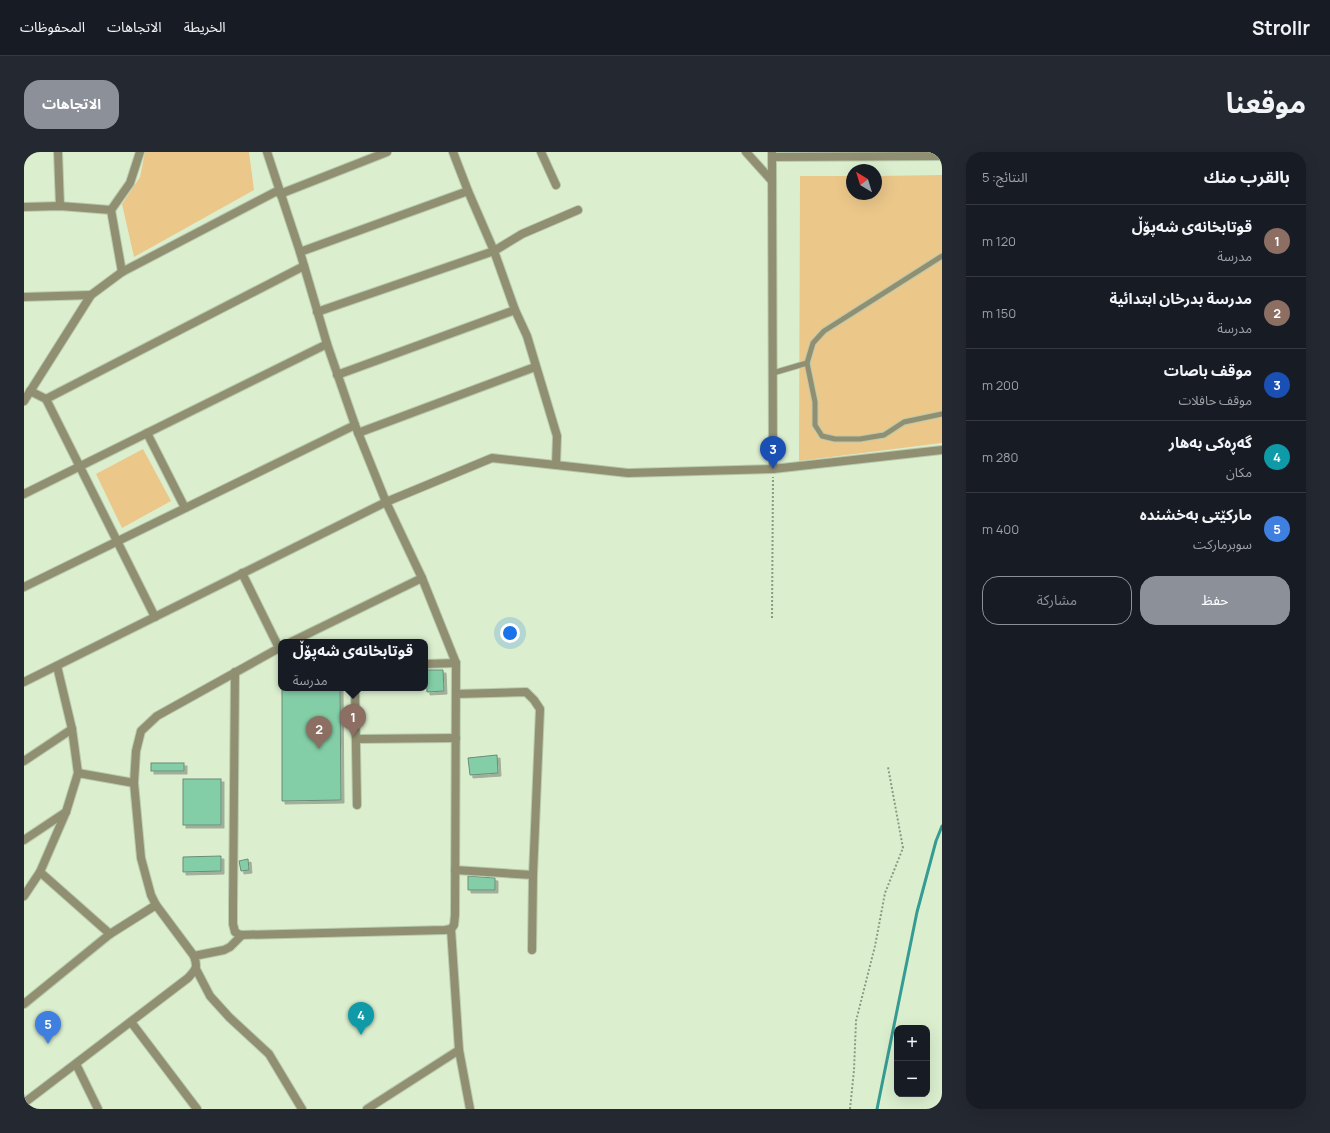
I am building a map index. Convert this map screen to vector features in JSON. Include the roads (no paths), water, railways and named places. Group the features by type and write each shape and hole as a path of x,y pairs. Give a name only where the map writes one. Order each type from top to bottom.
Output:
{"street":[{"path":"58,152 60,206"},
{"path":"122,272 111,210 130,183 140,152"},
{"path":"267,152 300,252 327,344 355,425 386,502 422,578 456,663 455,915 454,925 451,929 459,1050 470,1109"},
{"path":"24,401 91,295 122,272 279,192 387,152"},
{"path":"453,152 494,251 515,310 527,336 535,367 557,436 556,465"},
{"path":"541,152 556,185"},
{"path":"746,152 772,182"},
{"path":"773,469 772,155 867,154 942,156"},
{"path":"300,252 468,191"},
{"path":"24,207 60,206 111,210"},
{"path":"317,312 494,251 522,234 578,210"},
{"path":"46,399 304,266"},
{"path":"24,297 91,295"},
{"path":"337,375 515,310"},
{"path":"24,494 327,344"},
{"path":"358,433 535,367"},
{"path":"30,392 46,399 155,617"},
{"path":"24,587 355,425"},
{"path":"147,433 185,508"},
{"path":"24,682 386,502 492,458 628,473 773,469 942,450"},
{"path":"242,573 278,646"},
{"path":"297,639 422,578"},
{"path":"278,650 271,652 157,716 142,731 136,751 134,783 141,858 151,895 156,905 194,956 196,969 210,996 229,1017 269,1054 302,1109"},
{"path":"428,664 456,663"},
{"path":"24,896 40,872 66,812 78,773 72,729 57,666"},
{"path":"235,672 232,906 235,932 242,934 451,929"},
{"path":"355,691 357,805"},
{"path":"456,694 526,692 540,709 533,875 532,950"},
{"path":"24,760 72,729"},
{"path":"356,739 456,738"},
{"path":"78,773 134,783"},
{"path":"24,840 66,812"},
{"path":"455,870 533,875"},
{"path":"40,872 110,934"},
{"path":"24,1004 110,934 156,905"},
{"path":"194,956 224,950 230,947 242,934"},
{"path":"24,1104 188,978 196,969"},
{"path":"131,1022 197,1109"},
{"path":"367,1109 459,1050"},
{"path":"76,1064 98,1109"}],"lane":[{"path":"942,256 824,331 812,343 807,363 815,402 816,425 822,436 835,439 860,439 884,435 904,422 942,414"},
{"path":"773,373 807,363"}],"waterway":[{"path":"877,1109 917,912 936,841 942,826"}],"place":[{"name":"موقف باصات","path":"773,469"},
{"name":"قوتابخانەی شەپۆڵ","path":"353,737"},
{"name":"مدرسة بدرخان ابتدائية","path":"319,749"},
{"name":"گەڕەکی بەهار","path":"361,1035"},
{"name":"مارکێتی بەخشندە","path":"48,1044"}]}
